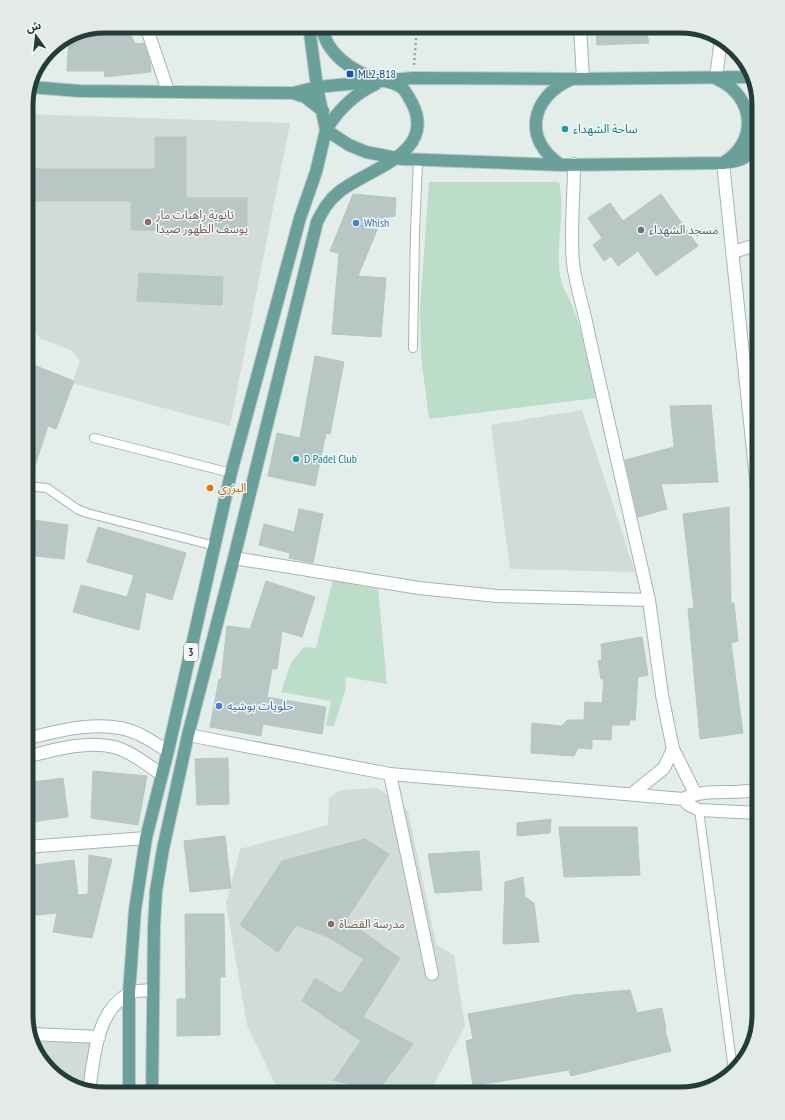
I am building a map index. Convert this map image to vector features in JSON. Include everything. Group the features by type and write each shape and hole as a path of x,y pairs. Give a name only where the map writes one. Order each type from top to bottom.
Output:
{"main road":[{"path":"310,33 317,87 326,130"},
{"path":"324,33 326,41 340,58 360,74 402,88 413,106 417,122 417,132 414,140 402,153 393,159"},
{"path":"35,87 80,91 293,93 317,87 413,78 747,78"},
{"path":"716,78 735,89 746,107 748,118 744,139 734,153 722,163"},
{"path":"561,164 547,154 539,140 536,124 537,115 543,100 548,93 555,87 571,79"},
{"path":"326,130 334,116 349,100 382,81"},
{"path":"293,93 305,97 323,111"},
{"path":"326,130 358,149 393,159 561,164 722,163 744,159 752,151"},
{"name":"3","path":"129,1087 129,993 135,910 146,838 168,751 231,473 300,218 316,172 326,130"},
{"name":"3","path":"152,1087 152,990 156,890 163,849 188,735 234,558 284,350 317,222 325,205 339,192 393,159"}],"street":[{"path":"148,33 168,91"},
{"path":"580,33 583,79"},
{"path":"716,78 720,46"},
{"path":"744,139 752,149"},
{"path":"722,163 752,442"},
{"path":"574,164 573,262 576,282 584,309 649,600 662,694 673,749 695,793"},
{"path":"732,252 752,246"},
{"path":"234,558 419,588 496,596 649,600"},
{"path":"33,737 55,732 84,728 107,727 138,734 168,751"},
{"path":"188,735 390,774 683,799 695,793 752,790"},
{"path":"33,756 72,748 102,745 115,747 128,752 162,775"},
{"path":"632,794 664,768 673,749"},
{"path":"390,774 432,974"},
{"path":"683,799 689,805 699,810 752,813"},
{"path":"33,846 146,838"},
{"path":"90,1086 99,1037 110,1012 129,993 152,990"},
{"path":"35,1034 99,1037"}],"lane":[{"path":"413,348 418,160"},
{"path":"94,438 231,473"},
{"path":"33,487 47,488 77,509 87,513 215,546"},
{"path":"699,810 732,1065"}],"path":[{"path":"413,78 416,33"}],"shaded area":[{"name":"ثانوية راهبات مار يوسف الظهور صيدا","path":"33,114 290,123 230,426 72,383 80,362 73,351 40,338 33,329"},
{"path":"582,410 635,572 510,569 491,425"},
{"name":"مدرسة القضاة","path":"378,788 408,811 436,944 454,955 465,1026 433,1087 277,1087 247,1025 226,904 240,849 328,825 329,798 341,790"},
{"path":"37,1041 91,1043 84,1084 73,1080 57,1069 45,1055"}],"green space":[{"path":"429,182 559,182 561,193 559,252 560,276 581,331 596,398 429,419 421,356 420,310"},
{"path":"333,580 378,589 387,684 346,677 345,691 334,726 326,726 331,701 281,692 291,663 304,647 316,648"}],"building":[{"path":"100,33 130,33 135,44 144,43 150,62 151,72 105,77 104,71 67,71 69,43 77,38"},
{"path":"596,33 647,33 649,43 597,45"},
{"path":"155,137 186,137 186,198 247,198 247,231 131,230 131,201 33,201 33,169 155,169"},
{"path":"353,194 396,198 395,216 382,218 358,276 386,278 381,337 332,334 339,253 330,251"},
{"name":"مسجد الشهداء","path":"661,194 698,246 656,276 638,251 618,266 611,256 604,261 593,245 602,238 588,218 610,203 623,221"},
{"path":"139,273 223,277 222,305 137,301"},
{"path":"315,356 344,362 330,434 326,433 315,486 268,476 277,433 300,438"},
{"path":"33,365 74,381 56,429 48,426 33,472"},
{"path":"711,405 718,482 661,484 667,509 638,517 625,460 674,447 670,406"},
{"path":"729,507 731,603 734,603 738,641 731,643 743,733 700,739 688,609 694,608 683,514"},
{"path":"299,509 323,514 313,563 289,558 290,553 259,545 264,524 294,532"},
{"path":"33,520 68,525 64,559 33,556"},
{"path":"98,527 186,553 172,600 146,592 139,630 73,612 81,585 127,597 134,575 87,562"},
{"path":"266,581 315,597 302,637 282,631 277,669 272,669 267,697 326,707 322,734 263,724 261,736 210,727 219,679 221,680 227,626 250,629"},
{"path":"642,637 648,675 638,677 635,720 630,720 629,725 612,725 611,740 592,739 592,749 578,748 574,756 531,753 532,723 562,726 567,720 584,720 585,702 602,703 604,679 601,679 598,661 602,660 601,644"},
{"path":"228,758 229,804 197,805 195,759"},
{"path":"93,771 147,776 138,825 91,818"},
{"path":"63,778 68,817 33,822 33,782"},
{"path":"551,819 550,833 517,836 517,823"},
{"path":"559,827 637,827 640,875 564,877"},
{"path":"225,836 231,888 190,892 184,841"},
{"path":"365,839 389,854 346,920 400,958 363,1017 413,1044 381,1087 359,1087 334,1080 361,1041 302,1001 315,978 341,994 364,959 328,937 296,925 278,952 240,925 282,861"},
{"path":"479,851 482,890 435,893 428,854"},
{"path":"89,855 112,859 92,938 53,932 57,913 33,915 33,874 35,865 74,860 78,895 88,894"},
{"path":"523,877 525,897 534,903 539,942 503,944 505,882"},
{"path":"185,914 224,914 225,977 220,977 220,1035 177,1036 177,999 186,999"},
{"path":"630,990 637,1013 662,1008 665,1030 671,1051 571,1076 569,1070 473,1086 466,1041 473,1039 468,1014 574,995"}],"place":[{"name":"ML2-B18","path":"350,74"},
{"name":"ساحة الشهداء","path":"565,129"},
{"name":"ثانوية راهبات مار يوسف الظهور صيدا","path":"148,222"},
{"name":"Whish","path":"356,223"},
{"name":"مسجد الشهداء","path":"641,230"},
{"name":"D Padel Club","path":"296,459"},
{"name":"البزري","path":"210,488"},
{"name":"حلويات بوشيه","path":"219,706"},
{"name":"مدرسة القضاة","path":"331,924"}]}
